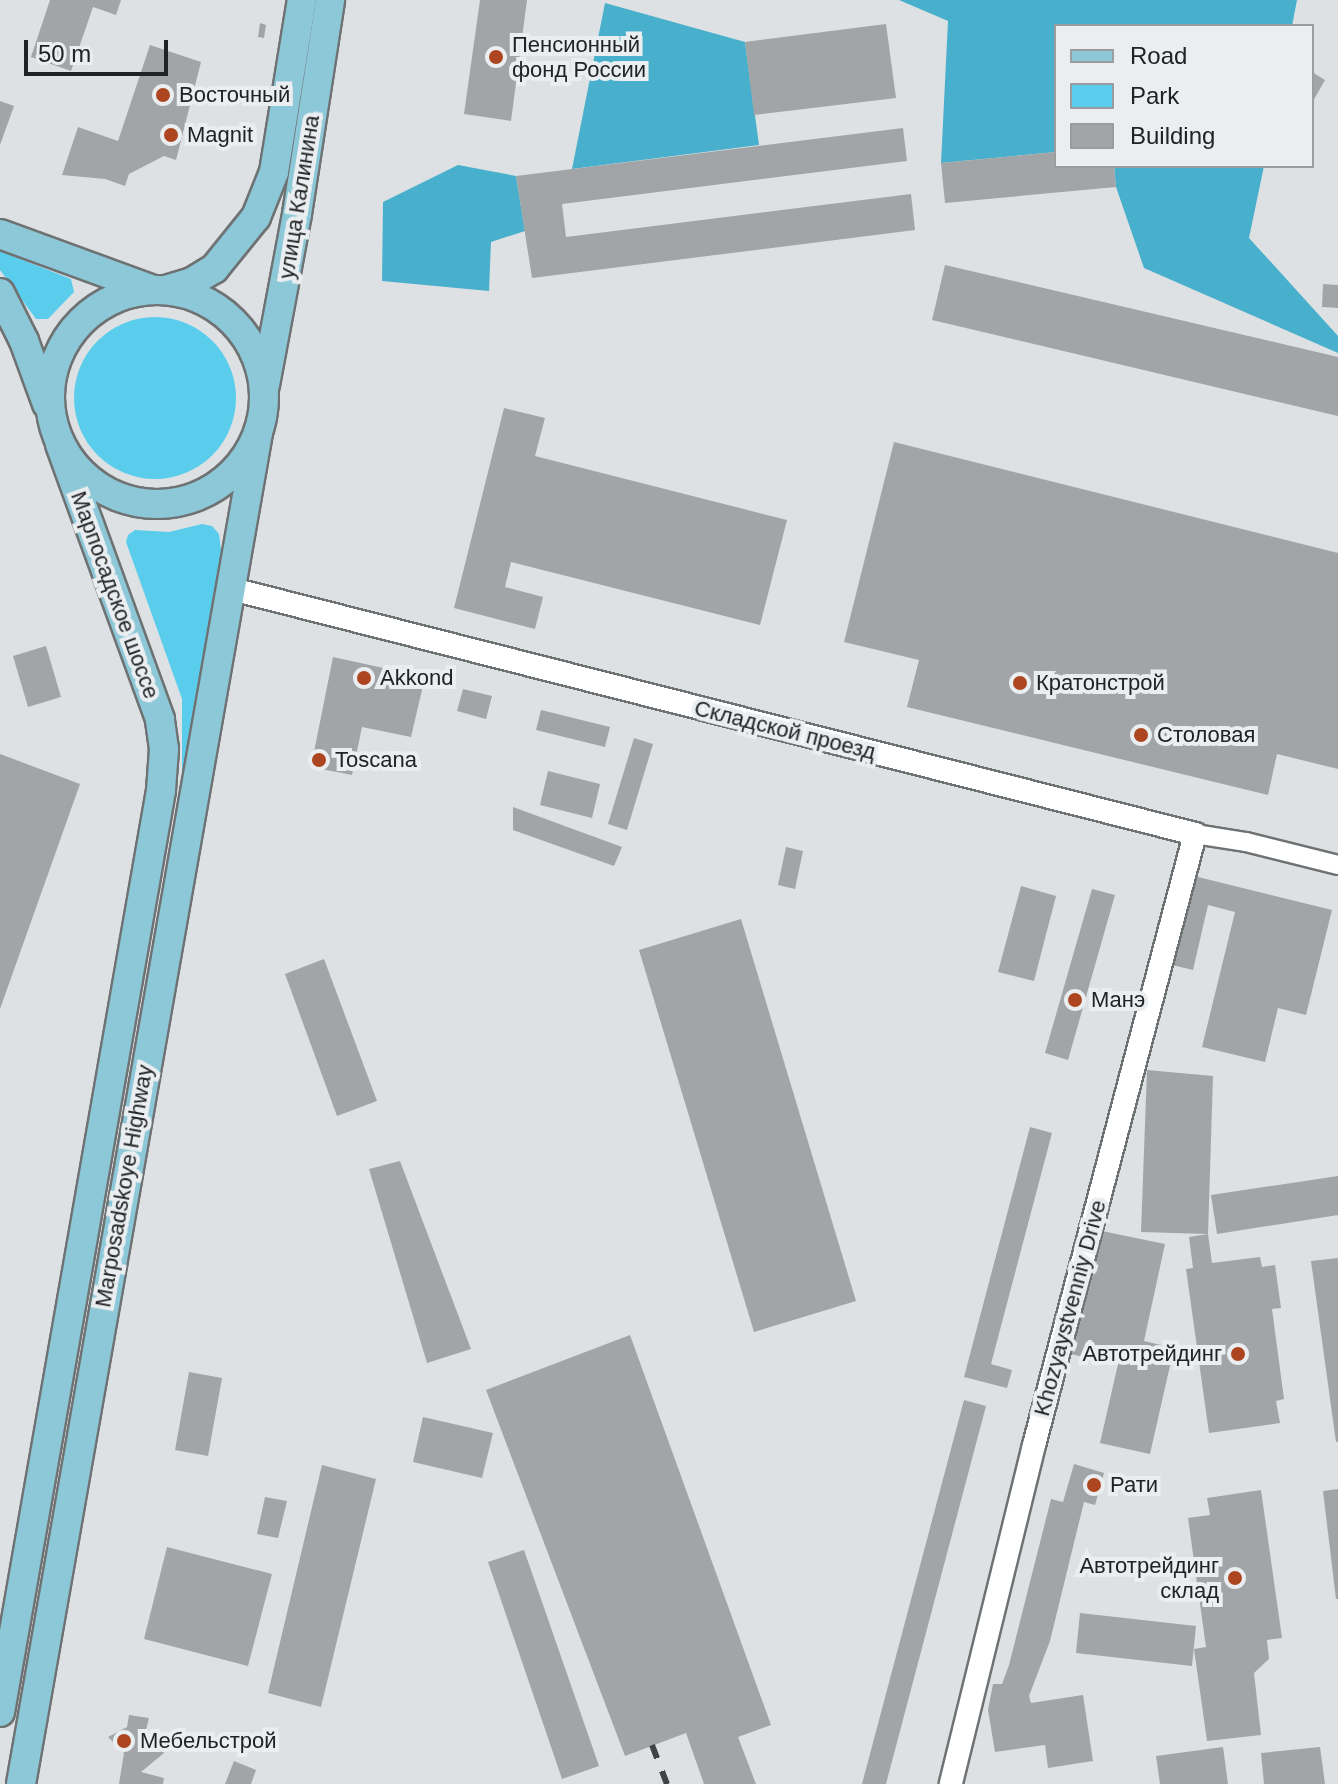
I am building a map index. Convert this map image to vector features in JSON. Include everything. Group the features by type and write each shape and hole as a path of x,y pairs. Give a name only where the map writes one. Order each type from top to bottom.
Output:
{"main road":[{"name":"улица Калинина","path":"160,290 192,282 214,269 256,217 274,172 302,0"},
{"name":"улица Калинина","path":"264,393 297,214 330,0"},
{"path":"0,234 160,290 205,301 236,326 255,357 264,393 232,589"},
{"path":"51,416 53,370 74,329 110,300 160,290"},
{"path":"0,293 24,341 60,444 75,467 96,486 135,502 163,504 190,499 215,487 236,470 258,433"},
{"name":"Марпосадское шоссе","path":"0,1712 158,805 164,749 160,719 60,444"},
{"name":"Marposadskoye Highway","path":"21,1784 66,1508 232,589"}],"street":[{"name":"Складской проезд","path":"232,589 1195,834 1246,842 1338,865"},
{"name":"Khozyaystvenniy Drive","path":"951,1784 1034,1445 1195,834"}],"green space":[{"path":"0,251 71,279 74,292 48,319 36,319 0,270"},
{"path":"155,317 186,323 212,341 230,367 236,398 230,429 212,455 186,473 155,479 124,473 98,455 80,429 74,398 80,367 98,341 124,323"},
{"path":"202,524 212,526 219,534 222,557 188,767 182,771 182,699 126,542 128,535 135,530 169,532"}],"shaded area":[{"path":"899,0 1297,0 1292,24 1054,24 1054,152 941,163 948,21"},
{"path":"605,3 745,42 759,145 572,169"},
{"path":"458,165 516,176 525,231 491,242 489,291 382,281 383,202"},
{"path":"1114,168 1264,168 1249,238 1338,336 1338,353 1144,268 1116,187"}],"building":[{"path":"50,0 121,0 116,15 93,7 71,71 31,57"},
{"name":"Пенсионный фонд России","path":"480,0 527,0 511,121 464,114"},
{"path":"260,23 266,25 264,38 258,37"},
{"path":"886,24 896,98 754,115 745,42"},
{"name":"Восточный","path":"150,45 201,62 176,160 164,156 129,174 125,186 105,179 62,175 78,127 118,141"},
{"path":"1314,73 1325,80 1314,99"},
{"path":"0,101 14,106 0,145"},
{"path":"903,128 907,161 562,204 566,237 911,194 915,230 532,278 516,176"},
{"path":"1054,152 1054,168 1114,168 1116,187 945,203 941,163"},
{"path":"945,265 1338,357 1338,416 932,320"},
{"path":"1323,284 1338,285 1338,308 1322,307"},
{"path":"504,408 545,418 535,456 787,520 760,625 511,562 505,587 543,597 535,629 454,608"},
{"path":"894,442 1338,553 1338,769 1277,754 1268,795 907,707 919,660 844,642"},
{"path":"46,646 61,697 28,707 13,656"},
{"path":"333,657 425,677 411,737 362,727 352,775 311,767"},
{"path":"463,689 492,696 486,719 457,711"},
{"path":"541,710 610,727 605,747 536,730"},
{"path":"634,738 653,744 627,830 608,824"},
{"path":"0,754 80,784 0,1009"},
{"path":"548,771 600,784 592,818 540,805"},
{"path":"513,807 622,847 614,866 513,830"},
{"path":"786,847 803,851 795,889 778,885"},
{"path":"1194,876 1332,910 1306,1015 1278,1008 1265,1062 1202,1047 1235,912 1208,905 1193,970 1172,965"},
{"path":"1021,886 1056,896 1034,981 998,972"},
{"path":"1092,889 1115,895 1068,1060 1045,1053"},
{"path":"741,919 856,1301 754,1332 639,950"},
{"path":"324,959 377,1101 337,1116 285,974"},
{"path":"1147,1070 1213,1076 1208,1234 1141,1232"},
{"path":"1030,1127 1052,1133 991,1364 1012,1370 1007,1388 964,1377"},
{"path":"400,1161 471,1349 427,1363 369,1169"},
{"path":"1338,1176 1338,1215 1217,1234 1211,1195"},
{"path":"1102,1231 1165,1244 1144,1341 1174,1348 1150,1454 1100,1443 1118,1364 1070,1354"},
{"name":"Автотрейдинг","path":"1208,1234 1212,1263 1260,1257 1262,1267 1275,1265 1281,1308 1272,1309 1284,1399 1276,1401 1280,1423 1209,1433 1186,1269 1193,1268 1189,1237"},
{"path":"1338,1258 1338,1442 1336,1442 1311,1261"},
{"path":"630,1335 771,1725 738,1737 756,1784 704,1784 686,1733 625,1756 486,1390"},
{"path":"189,1372 222,1378 208,1456 175,1450"},
{"path":"964,1400 986,1406 886,1784 862,1784"},
{"path":"423,1417 493,1433 482,1478 413,1462"},
{"path":"1074,1464 1104,1473 1095,1505 1084,1502 1050,1641 1029,1696 1031,1703 1083,1695 1093,1761 1048,1768 1045,1745 995,1752 988,1710 993,1684 1002,1684 1009,1665 1051,1499 1063,1502"},
{"path":"322,1465 376,1479 321,1707 268,1693"},
{"path":"1338,1489 1338,1599 1336,1599 1323,1491"},
{"name":"Автотрейдинг склад","path":"1261,1490 1282,1638 1267,1640 1269,1659 1254,1673 1261,1735 1207,1741 1194,1649 1206,1647 1188,1518 1210,1515 1207,1498"},
{"path":"265,1497 287,1501 278,1538 257,1534"},
{"path":"167,1547 272,1574 248,1666 144,1639"},
{"path":"524,1550 599,1766 562,1779 488,1562"},
{"path":"1080,1613 1196,1626 1192,1666 1076,1653"},
{"path":"129,1715 149,1718 143,1742 159,1743 164,1753 141,1772 164,1778 163,1784 119,1784 124,1753 108,1737 127,1727"},
{"path":"1223,1747 1228,1784 1160,1784 1156,1756"},
{"path":"1320,1747 1325,1784 1264,1784 1261,1753"},
{"path":"234,1761 256,1770 251,1784 225,1784"}],"railway":[{"path":"652,1745 667,1784"}],"place":[{"name":"Пенсионный фонд России","path":"496,57"},
{"name":"Восточный","path":"163,95"},
{"name":"Magnit","path":"171,135"},
{"name":"Akkond","path":"364,678"},
{"name":"Кратонстрой","path":"1020,683"},
{"name":"Столовая","path":"1141,735"},
{"name":"Toscana","path":"319,760"},
{"name":"Манэ","path":"1075,1000"},
{"name":"Автотрейдинг","path":"1238,1354"},
{"name":"Рати","path":"1094,1485"},
{"name":"Автотрейдинг склад","path":"1235,1578"},
{"name":"Мебельстрой","path":"124,1741"}]}
